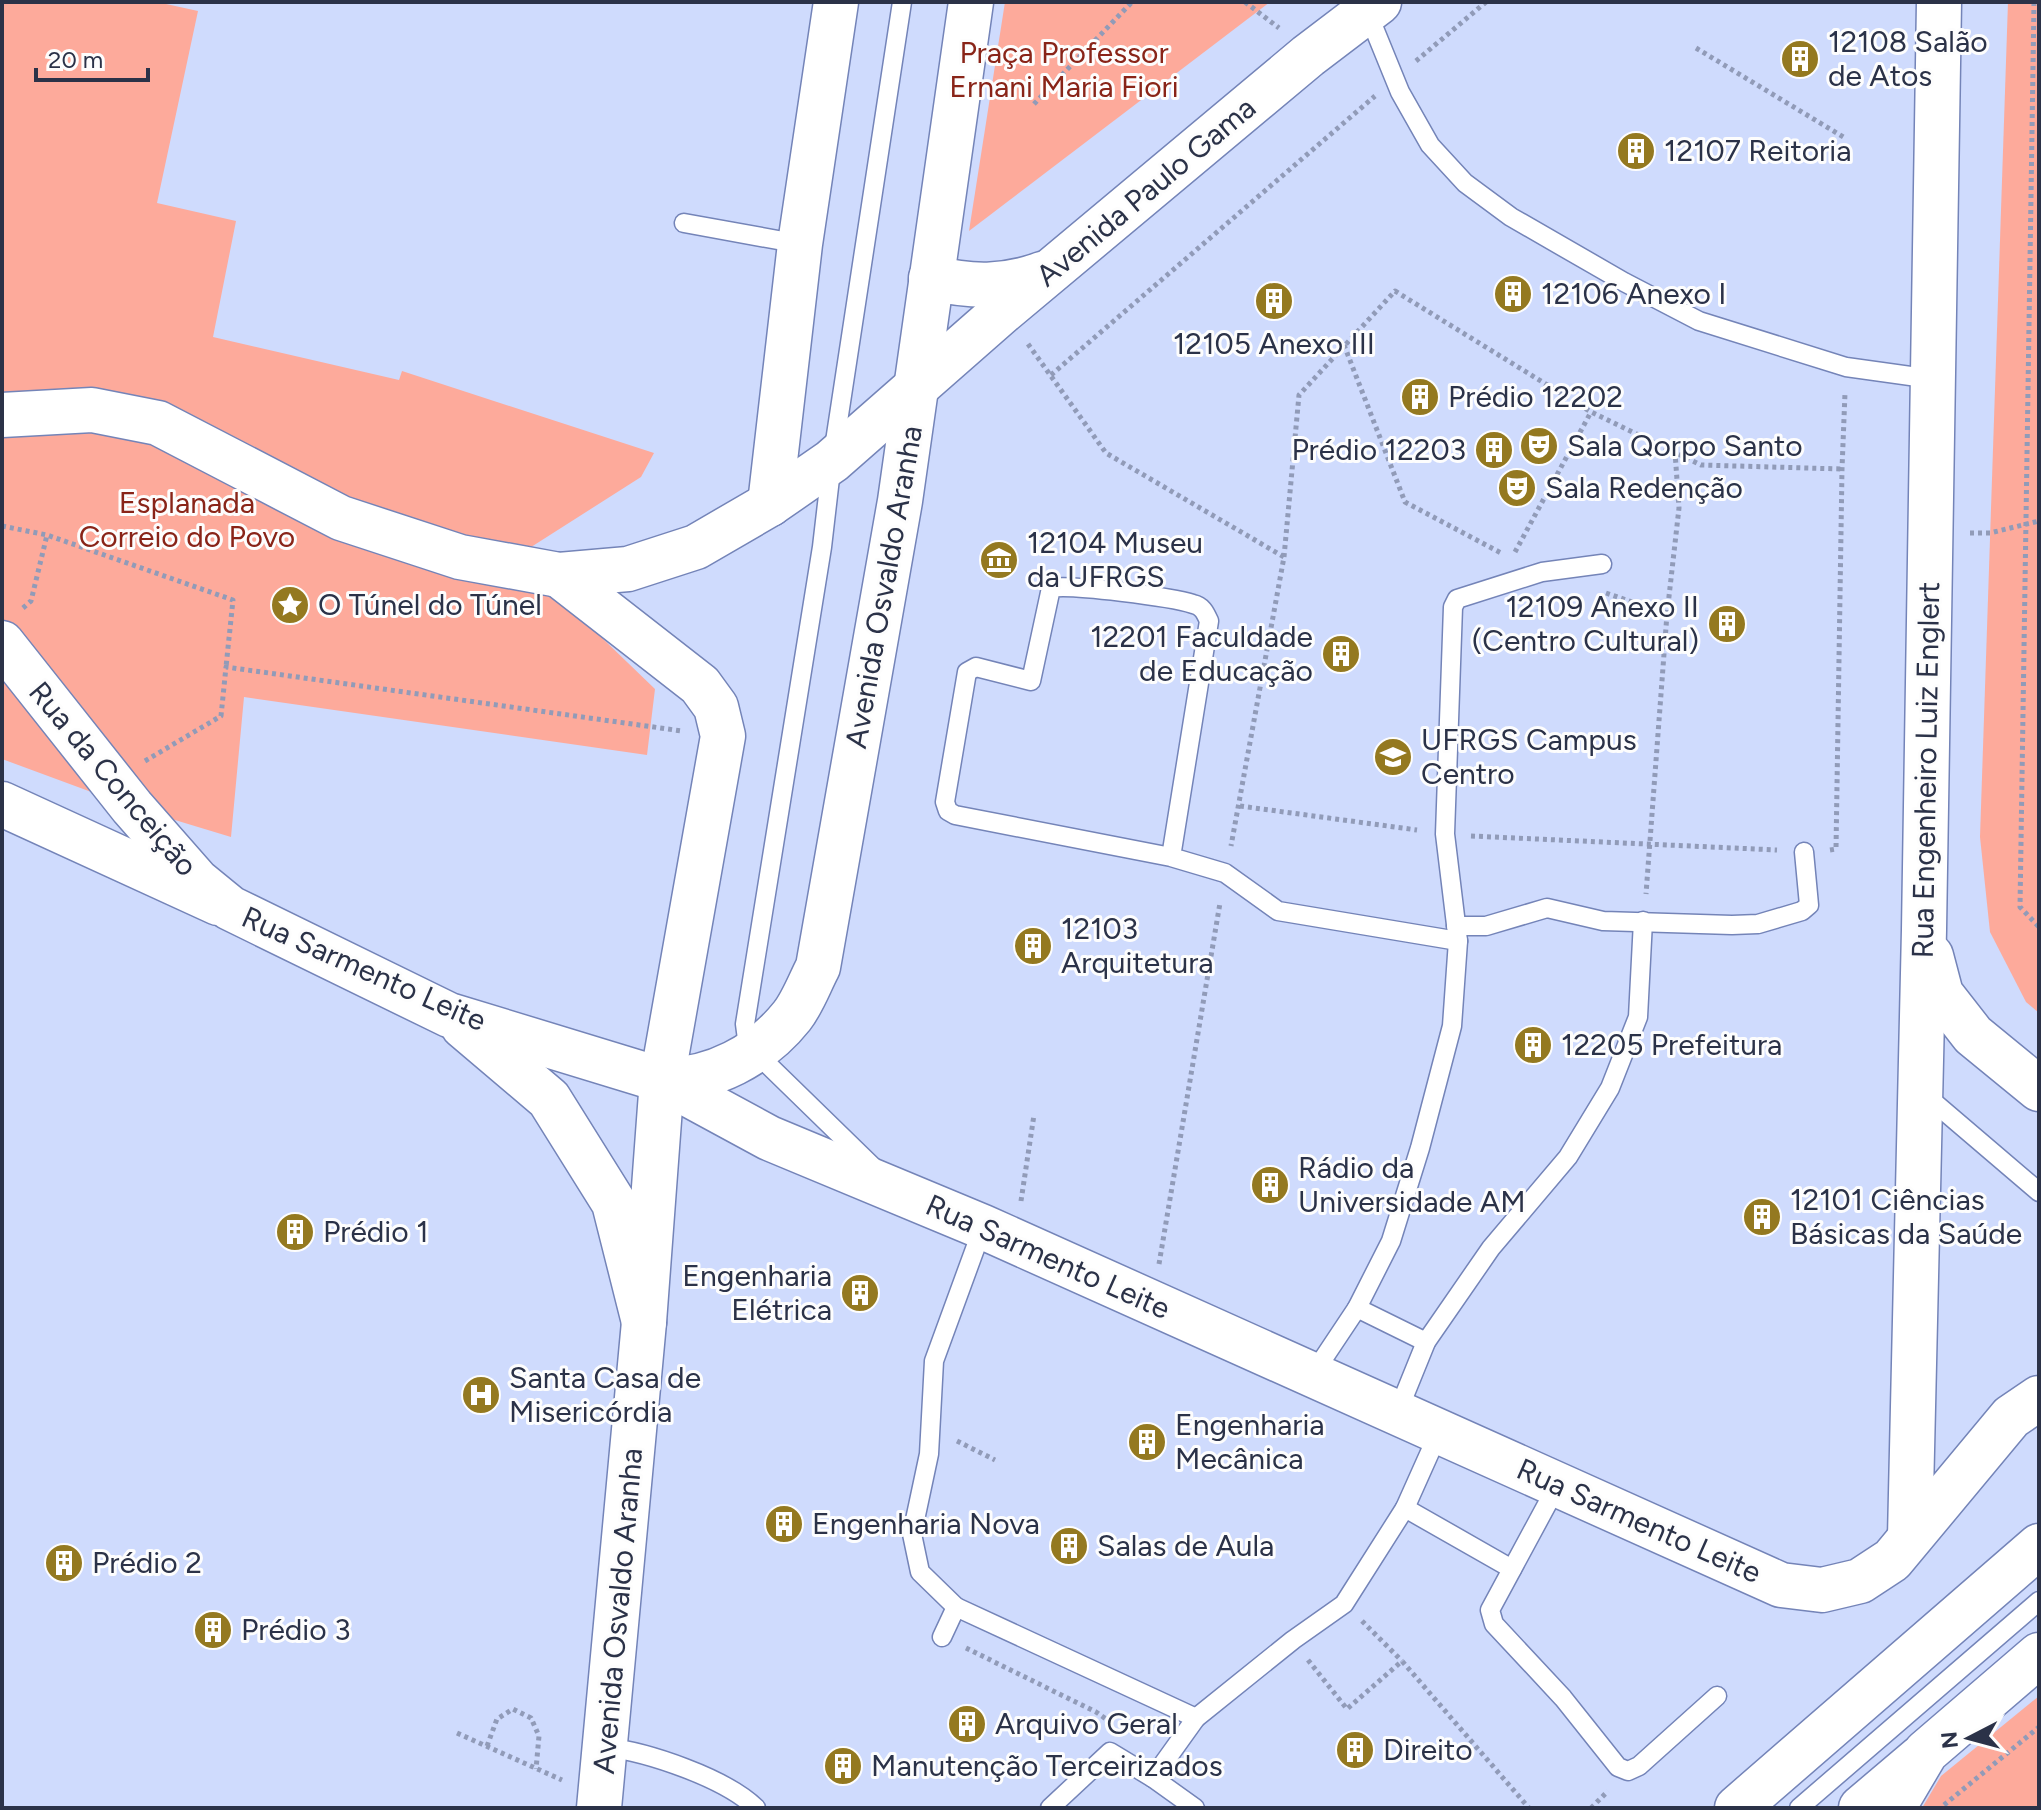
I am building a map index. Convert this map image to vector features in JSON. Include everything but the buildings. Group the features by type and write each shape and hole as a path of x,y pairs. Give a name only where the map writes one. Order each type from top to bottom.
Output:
{"main road":[{"path":"770,504 800,244 836,2"},
{"name":"Avenida Osvaldo Aranha","path":"662,1080 696,1077 724,1068 755,1052 793,1015 818,967 900,501 971,2"},
{"name":"Rua Engenheiro Luiz Englert","path":"1910,1537 1921,1091 1939,2"},
{"name":"Avenida Paulo Gama","path":"917,386 1296,67 1373,7"},
{"path":"931,278 989,286 1024,281 1051,271"},
{"path":"2,415 92,410 158,423 341,518 460,557 559,575 628,569 696,547 770,504 832,461 917,386"},
{"name":"Avenida Osvaldo Aranha","path":"559,575 700,685 716,707 723,736 662,1080 644,1322 599,1808"},
{"name":"Rua da Conceição","path":"12,626 112,781 197,881 230,908"},
{"name":"Rua Sarmento Leite","path":"2,804 230,908 449,1015 662,1080 769,1138 999,1234 1781,1585 1822,1590 1860,1581 1892,1560 2011,1417 2039,1398"},
{"path":"1924,930 1941,994 1973,1035 2039,1089"},
{"path":"449,1015 549,1099 614,1203 644,1322"},
{"path":"1861,1808 1888,1720 2039,1546"},
{"path":"1737,1808 1888,1720 2039,1655"},
{"path":"1888,1720 1893,1808"}],"lane":[{"path":"897,1190 755,1052 747,1039 745,1024 822,547 832,461 902,2"},
{"path":"1373,7 1394,80 1430,145 1465,183 1511,217 1699,321 1846,367 1933,379"},
{"path":"684,223 800,244"},
{"path":"1313,1374 1357,1308 1391,1241 1420,1148 1452,1026 1457,934 1445,834 1453,607 1457,599 1542,572 1602,564"},
{"path":"1171,857 1209,621 1205,611 1195,604 1051,588 1031,681 976,667 967,672 945,802 948,811 955,815 1171,857 1225,873 1278,911 1457,934 1547,908 1603,921 1758,924 1802,911 1809,905 1804,852"},
{"path":"1398,1411 1426,1342 1491,1248 1568,1157 1610,1088 1638,1017 1643,921"},
{"path":"1921,1091 2039,1192"},
{"path":"999,1234 934,1361 931,1429 923,1488 912,1534 920,1572 956,1607 1196,1718"},
{"path":"1357,1308 1426,1342"},
{"path":"1153,1778 1196,1718 1293,1640 1344,1604 1405,1508 1440,1430"},
{"path":"1558,1484 1490,1610 1494,1624 1563,1698 1618,1767 1628,1771 1639,1766 1717,1696"},
{"path":"1405,1508 1512,1569"},
{"path":"1761,1808 1888,1720 2039,1601"},
{"path":"942,1637 956,1607"},
{"path":"1799,1808 1888,1720"},
{"path":"1816,1808 1888,1720"},
{"path":"604,1747 626,1750 709,1777 731,1788 756,1808"},
{"path":"1050,1808 1110,1752 1195,1808"}],"path":[{"path":"1034,104 1132,2"},
{"path":"1051,375 1486,2"},
{"path":"2034,2 2020,907 2039,927"},
{"path":"1696,48 1845,138"},
{"path":"1284,557 1299,395 1395,291 1591,412 1701,465 1842,469"},
{"path":"1344,345 1405,502 1512,559 1591,412"},
{"path":"1240,806 1445,834 1804,852 1836,849 1846,367"},
{"path":"1643,921 1667,614 1679,508 1675,452"},
{"path":"1930,533 1990,533 2039,521"},
{"path":"2,526 47,535 233,600 221,716 112,781"},
{"path":"12,626 31,601 47,535"},
{"path":"1542,572 1667,614"},
{"path":"226,667 723,736"},
{"path":"999,1234 1034,1115"},
{"path":"931,1429 995,1460"},
{"path":"1344,1604 1402,1661 1529,1808"},
{"path":"942,1637 1096,1712 1106,1719 1110,1728 1110,1752"},
{"path":"1293,1640 1347,1709 1402,1661"},
{"path":"487,1746 497,1719 513,1709 531,1718 539,1736 536,1769"},
{"path":"1941,1808 2039,1727"},
{"path":"457,1733 522,1762"}],"green space":[{"name":"Esplanada Correio do Povo","path":"2,2 157,2 198,11 157,203 236,221 213,337 399,380 402,371 654,453 641,477 517,556 655,689 647,755 244,697 231,837 132,807 2,759"},
{"name":"Praça Professor Ernani Maria Fiori","path":"1005,2 1270,2 969,231"},
{"path":"2008,2 2039,2 2039,1013 2026,1002 1990,932 1980,837"},
{"path":"2039,1696 2039,1808 1922,1808 1941,1776"}],"place":[{"name":"12108 Salão de Atos","path":"1800,59"},
{"name":"12107 Reitoria","path":"1636,151"},
{"name":"12106 Anexo I","path":"1513,294"},
{"name":"12105 Anexo III","path":"1274,301"},
{"name":"Prédio 12202","path":"1420,397"},
{"name":"Sala Qorpo Santo","path":"1539,446"},
{"name":"Prédio 12203","path":"1494,450"},
{"name":"Sala Redenção","path":"1517,488"},
{"name":"12104 Museu da UFRGS","path":"999,560"},
{"name":"O Túnel do Túnel","path":"290,605"},
{"name":"12109 Anexo II (Centro Cultural)","path":"1727,624"},
{"name":"12201 Faculdade de Educação","path":"1341,654"},
{"name":"UFRGS Campus Centro","path":"1393,757"},
{"name":"12103 Arquitetura","path":"1033,946"},
{"name":"12205 Prefeitura","path":"1533,1045"},
{"name":"Rádio da Universidade AM","path":"1270,1185"},
{"name":"12101 Ciências Básicas da Saúde","path":"1762,1217"},
{"name":"Prédio 1","path":"295,1232"},
{"name":"Engenharia Elétrica","path":"860,1293"},
{"name":"Santa Casa de Misericórdia","path":"481,1395"},
{"name":"Engenharia Mecânica","path":"1147,1442"},
{"name":"Engenharia Nova","path":"784,1524"},
{"name":"Salas de Aula","path":"1069,1546"},
{"name":"Prédio 2","path":"64,1563"},
{"name":"Prédio 3","path":"213,1630"},
{"name":"Arquivo Geral","path":"967,1724"},
{"name":"Direito","path":"1355,1750"},
{"name":"Manutenção Terceirizados","path":"843,1766"}]}
